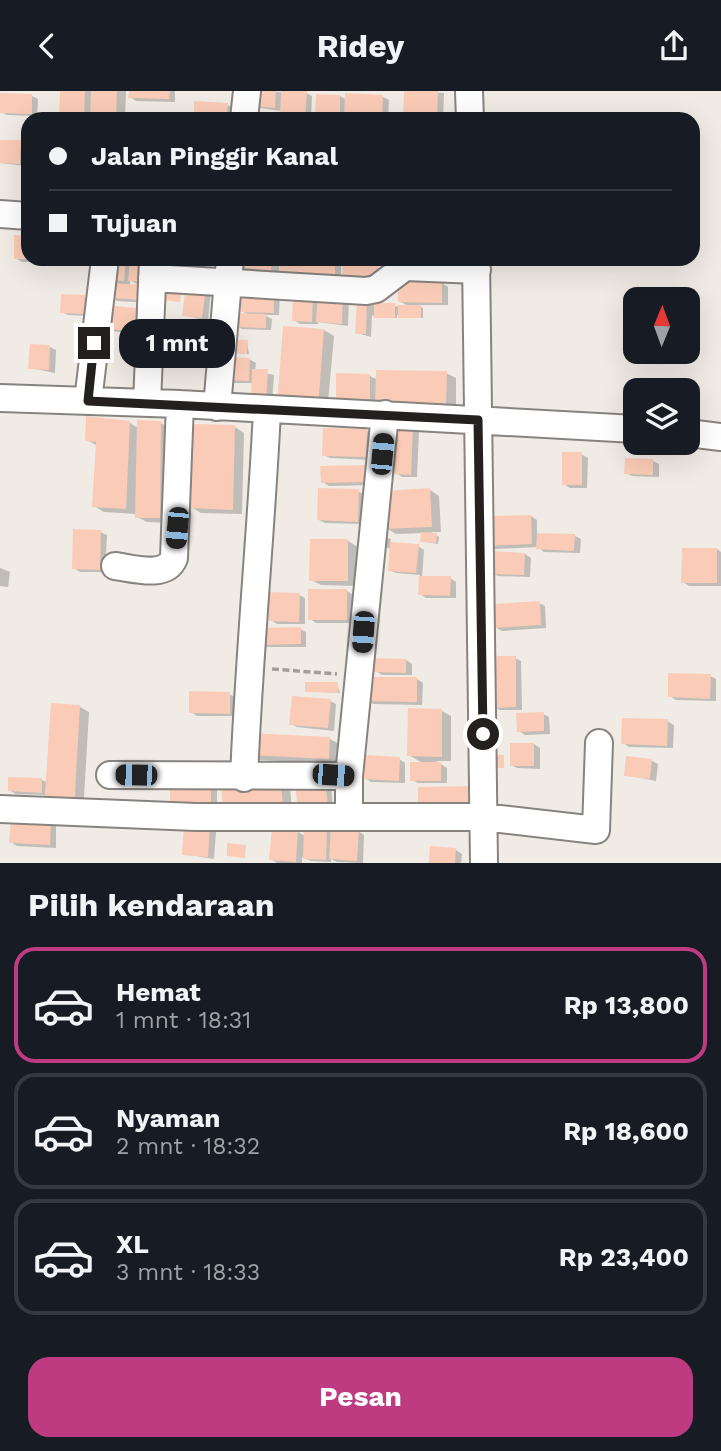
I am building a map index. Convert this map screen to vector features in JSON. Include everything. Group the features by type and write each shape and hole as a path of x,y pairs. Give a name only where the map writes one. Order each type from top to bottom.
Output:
{"street":[{"path":"245,112 247,91"},
{"path":"469,91 470,112"},
{"path":"0,214 21,216"},
{"path":"88,401 105,266"},
{"path":"147,403 153,268 229,271 366,291 376,289 405,267 429,266"},
{"path":"476,266 483,623 484,863"},
{"path":"216,407 229,271"},
{"path":"0,398 180,404 267,411 385,414 623,428"},
{"path":"115,566 158,570 166,568 174,558 180,404"},
{"path":"244,778 248,667 261,550 267,411"},
{"path":"349,815 349,776 385,414"},
{"path":"700,434 721,436"},
{"path":"0,809 196,817 483,817 596,829 599,743"},
{"path":"110,775 244,778 349,776"}],"path":[{"path":"248,667 360,676"}],"building":[{"path":"60,91 85,91 84,112 59,112"},
{"path":"91,91 117,91 116,112 90,112"},
{"path":"129,91 170,91 169,99 128,98"},
{"path":"253,91 276,91 275,108 252,106"},
{"path":"281,91 307,91 306,112 280,112"},
{"path":"404,91 438,91 437,112 403,112"},
{"path":"0,93 32,94 32,112 0,113"},
{"path":"345,93 383,95 382,112 344,112"},
{"path":"316,94 340,95 340,112 315,112"},
{"path":"194,101 228,103 227,112 194,112"},
{"path":"0,140 21,140 20,164 0,163"},
{"path":"14,235 21,236 21,259 14,259"},
{"path":"107,266 125,266 124,281 106,279"},
{"path":"129,266 149,266 148,282 128,281"},
{"path":"235,266 271,266 271,271"},
{"path":"279,266 335,266 335,278 279,277"},
{"path":"343,266 378,266 378,278 342,277"},
{"path":"398,281 442,281 442,303 398,302"},
{"path":"163,282 182,283 180,302 161,300"},
{"path":"110,283 144,285 143,300 109,298"},
{"path":"186,283 206,286 202,318 182,316"},
{"path":"241,286 274,287 274,313 240,312"},
{"path":"318,291 343,293 342,324 316,322"},
{"path":"61,294 85,295 84,314 60,313"},
{"path":"293,294 313,295 312,322 292,321"},
{"path":"357,297 367,297 366,334 355,334"},
{"path":"374,303 395,303 395,318 374,318"},
{"path":"104,305 137,308 136,331 102,329"},
{"path":"398,305 421,305 421,318 398,318"},
{"path":"234,313 266,314 266,328 234,327"},
{"path":"283,326 324,329 318,408 277,405"},
{"path":"229,339 248,340 247,354 228,353"},
{"path":"30,344 50,345 49,370 28,369"},
{"path":"224,357 250,358 249,381 223,380"},
{"path":"252,369 268,369 266,401 251,400"},
{"path":"376,370 447,371 446,405 375,403"},
{"path":"336,373 370,374 370,401 336,401"},
{"path":"86,416 130,421 126,509 92,507 96,442 85,441"},
{"path":"137,420 161,421 160,518 135,518"},
{"path":"192,424 235,425 233,510 189,508"},
{"path":"397,425 413,425 411,475 394,474"},
{"path":"323,428 367,429 366,457 322,456"},
{"path":"562,452 582,452 582,485 562,485"},
{"path":"625,458 653,459 653,475 624,474"},
{"path":"366,465 367,482 321,483 320,466"},
{"path":"318,488 359,489 358,522 317,520"},
{"path":"430,488 432,527 384,529 383,491"},
{"path":"531,515 532,544 487,546 486,516"},
{"path":"73,529 101,530 100,570 72,569"},
{"path":"421,532 437,533 436,543 420,542"},
{"path":"537,533 575,534 574,551 536,549"},
{"path":"310,539 348,539 348,581 309,581"},
{"path":"390,542 419,544 416,573 388,571"},
{"path":"682,548 717,548 717,583 681,583"},
{"path":"491,551 525,553 524,575 490,574"},
{"path":"419,576 451,576 450,596 418,595"},
{"path":"308,589 347,589 347,620 308,620"},
{"path":"269,592 300,593 299,622 269,621"},
{"path":"540,601 541,625 494,628 492,604"},
{"path":"301,627 301,644 256,645 256,628"},
{"path":"491,656 516,656 516,707 492,708"},
{"path":"374,658 406,659 406,673 374,672"},
{"path":"668,673 711,674 710,699 668,697"},
{"path":"366,677 417,677 417,702 365,701"},
{"path":"305,682 338,682 338,693 305,692"},
{"path":"189,691 230,692 230,714 189,713"},
{"path":"292,696 331,699 328,728 289,725"},
{"path":"51,703 80,705 74,810 44,808"},
{"path":"408,708 442,709 442,757 407,756"},
{"path":"544,712 544,731 517,732 516,713"},
{"path":"622,718 668,719 667,746 621,744"},
{"path":"248,733 330,737 329,759 247,755"},
{"path":"510,743 534,743 534,766 510,766"},
{"path":"364,755 400,757 399,781 363,779"},
{"path":"485,755 504,755 504,768 485,768"},
{"path":"626,756 652,759 650,779 624,776"},
{"path":"410,762 441,762 441,781 410,781"},
{"path":"8,777 42,778 42,793 8,791"},
{"path":"281,778 283,810 223,813 221,781"},
{"path":"325,779 328,808 298,811 295,782"},
{"path":"170,782 211,782 211,805 170,805"},
{"path":"473,786 472,806 418,807 418,787"},
{"path":"11,818 51,820 50,845 9,843"},
{"path":"184,824 210,826 208,857 182,855"},
{"path":"304,827 327,828 326,860 303,859"},
{"path":"272,828 298,830 296,862 269,860"},
{"path":"331,828 359,829 357,861 329,859"},
{"path":"227,843 246,845 245,858 227,856"},
{"path":"430,846 456,848 455,863 429,863"}],"route":[{"path":"94,343 88,401 478,420 483,734"}]}
